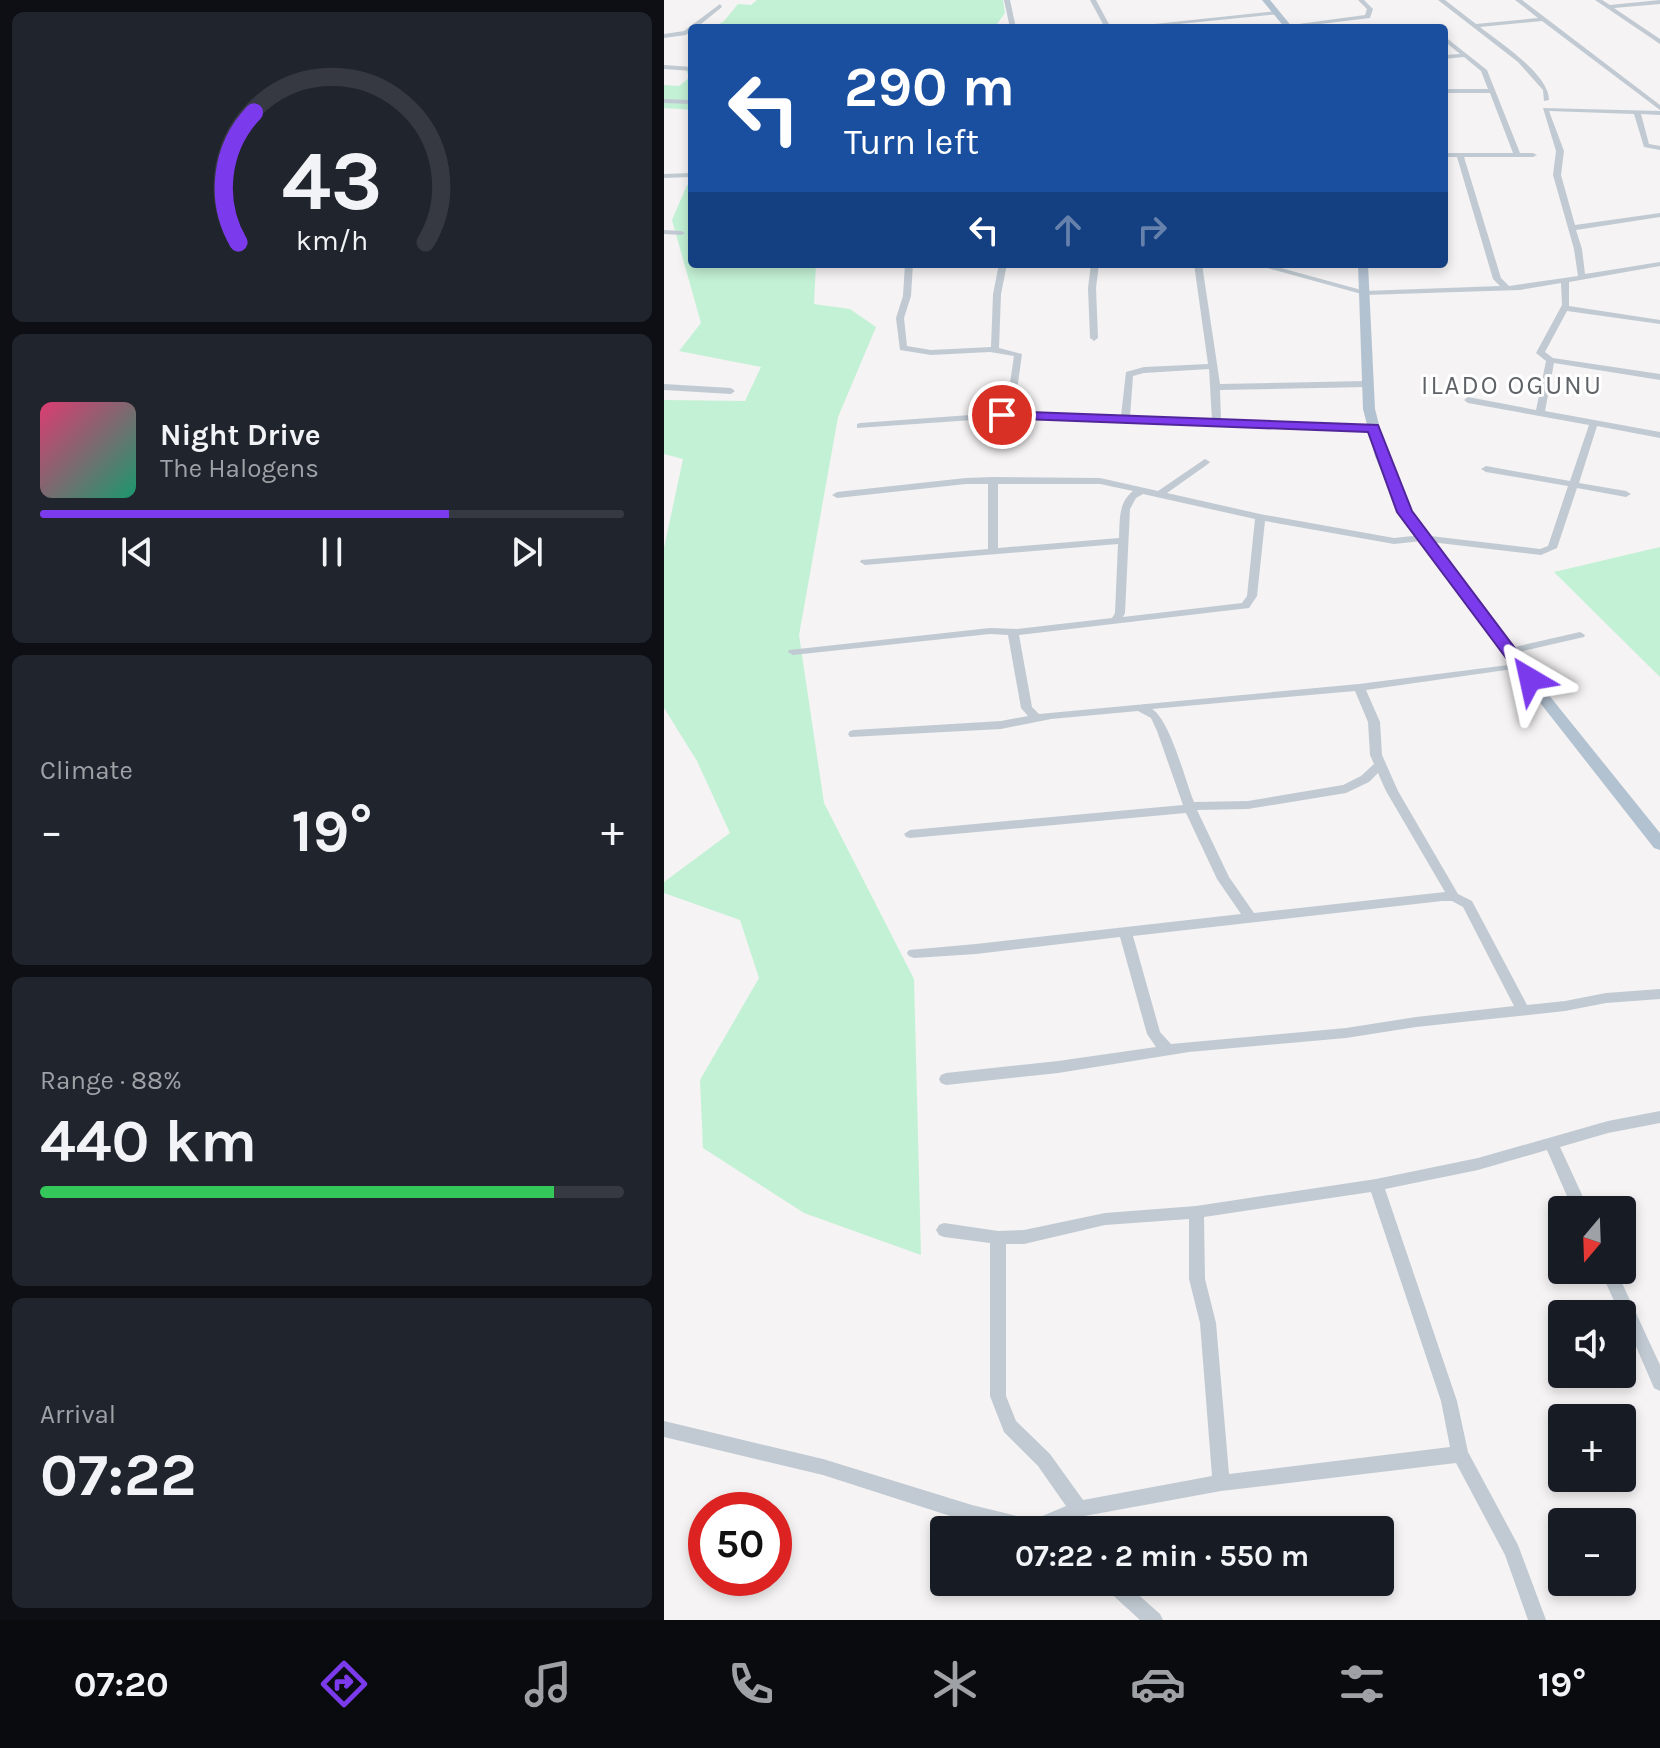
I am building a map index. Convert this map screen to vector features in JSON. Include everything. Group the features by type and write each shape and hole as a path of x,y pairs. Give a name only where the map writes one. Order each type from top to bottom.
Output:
{"main road":[{"path":"1266,0 1286,24"},
{"path":"1363,268 1367,384 1373,428 1404,512 1660,844"}],"street":[{"path":"1007,0 1012,24"},
{"path":"1093,0 1106,24"},
{"path":"1312,24 1368,17 1370,9 1361,0"},
{"path":"1441,0 1520,61 1546,90 1546,100"},
{"path":"1518,0 1660,110"},
{"path":"1598,0 1660,42"},
{"path":"1609,7 1660,2"},
{"path":"700,24 720,6"},
{"path":"1162,24 1277,13"},
{"path":"1476,26 1544,19"},
{"path":"664,36 688,32"},
{"path":"1646,33 1660,32"},
{"path":"1448,41 1484,70 1517,155"},
{"path":"1448,57 1466,55"},
{"path":"664,67 688,69"},
{"path":"1448,91 1491,91"},
{"path":"664,101 688,102"},
{"path":"1582,278 1557,175 1560,151 1545,109 1660,110"},
{"path":"1637,112 1646,146 1660,148"},
{"path":"1448,155 1533,155"},
{"path":"1460,155 1497,279 1507,288"},
{"path":"664,176 688,175"},
{"path":"1572,228 1660,215"},
{"path":"664,232 681,233"},
{"path":"1272,268 1365,293 1507,288 1660,264"},
{"path":"909,268 907,296 900,318 903,348 920,352 995,349 1020,355 1009,401 1002,415"},
{"path":"995,349 997,294 1002,268"},
{"path":"1094,268 1094,338"},
{"path":"1199,268 1216,387 1217,422"},
{"path":"1636,269 1660,272"},
{"path":"1490,289 1497,279"},
{"path":"1565,280 1565,308 1551,327 1540,353 1550,360 1660,377"},
{"path":"1565,308 1660,322"},
{"path":"1540,413 1550,360"},
{"path":"1125,419 1129,374 1144,370 1213,366"},
{"path":"1216,387 1367,384"},
{"path":"664,387 731,391"},
{"path":"1468,400 1660,435"},
{"path":"860,426 1002,415 1373,428"},
{"path":"837,495 993,480 1100,481 1260,517 1394,541 1422,538 1548,550 1552,548 1593,425"},
{"path":"1160,494 1205,462"},
{"path":"1486,469 1626,494"},
{"path":"993,480 993,552"},
{"path":"1117,617 1125,509 1132,496 1142,490"},
{"path":"793,652 975,632 1013,632 1117,617 1132,619 1229,610 1250,603 1260,517"},
{"path":"865,562 1123,541"},
{"path":"1013,632 1027,708 1036,718"},
{"path":"1510,651 1580,635"},
{"path":"854,734 1001,725 1036,718 1359,687 1520,665"},
{"path":"1359,687 1374,722 1376,755 1380,765 1454,897"},
{"path":"1155,716 1162,705"},
{"path":"1140,707 1155,716 1206,845 1241,913"},
{"path":"910,834 1191,807 1248,805 1346,789 1357,785 1380,765"},
{"path":"914,953 976,949 1125,931 1241,913 1454,897 1468,904 1523,1010"},
{"path":"1125,931 1154,1034 1168,1051"},
{"path":"946,1079 1660,994"},
{"path":"944,1230 998,1238 1061,1231 1124,1217 1196,1212 1376,1185 1478,1164 1608,1127 1660,1117"},
{"path":"1551,1143 1575,1196"},
{"path":"1376,1185 1431,1356 1449,1401 1460,1454 1512,1551 1537,1620"},
{"path":"1196,1212 1197,1279 1208,1323 1221,1483"},
{"path":"998,1238 998,1396 1010,1426 1044,1460 1079,1509"},
{"path":"1614,1284 1660,1383"},
{"path":"664,1429 823,1467 981,1516"},
{"path":"1064,1516 1079,1509 1221,1483 1460,1454"},
{"path":"1127,1596 1154,1620"}],"green space":[{"path":"757,0 1003,0 1005,13 997,24 719,24 738,4 751,5"},
{"path":"688,79 688,110 664,108 664,85 679,86"},
{"path":"688,185 688,268 816,268 814,304 850,309 876,327 838,417 799,635 824,803 914,979 921,1255 804,1213 703,1148 700,1080 759,978 740,920 664,893 664,882 730,833 697,761 664,708 664,548 683,459 664,454 664,400 745,401 761,367 679,351 701,323 672,220"},
{"path":"1660,547 1660,677 1554,572"}],"district":[{"name":"ILADO OGUNU","path":"1512,385"}],"route":[{"path":"1002,415 1373,428 1404,512 1530,679"}]}
